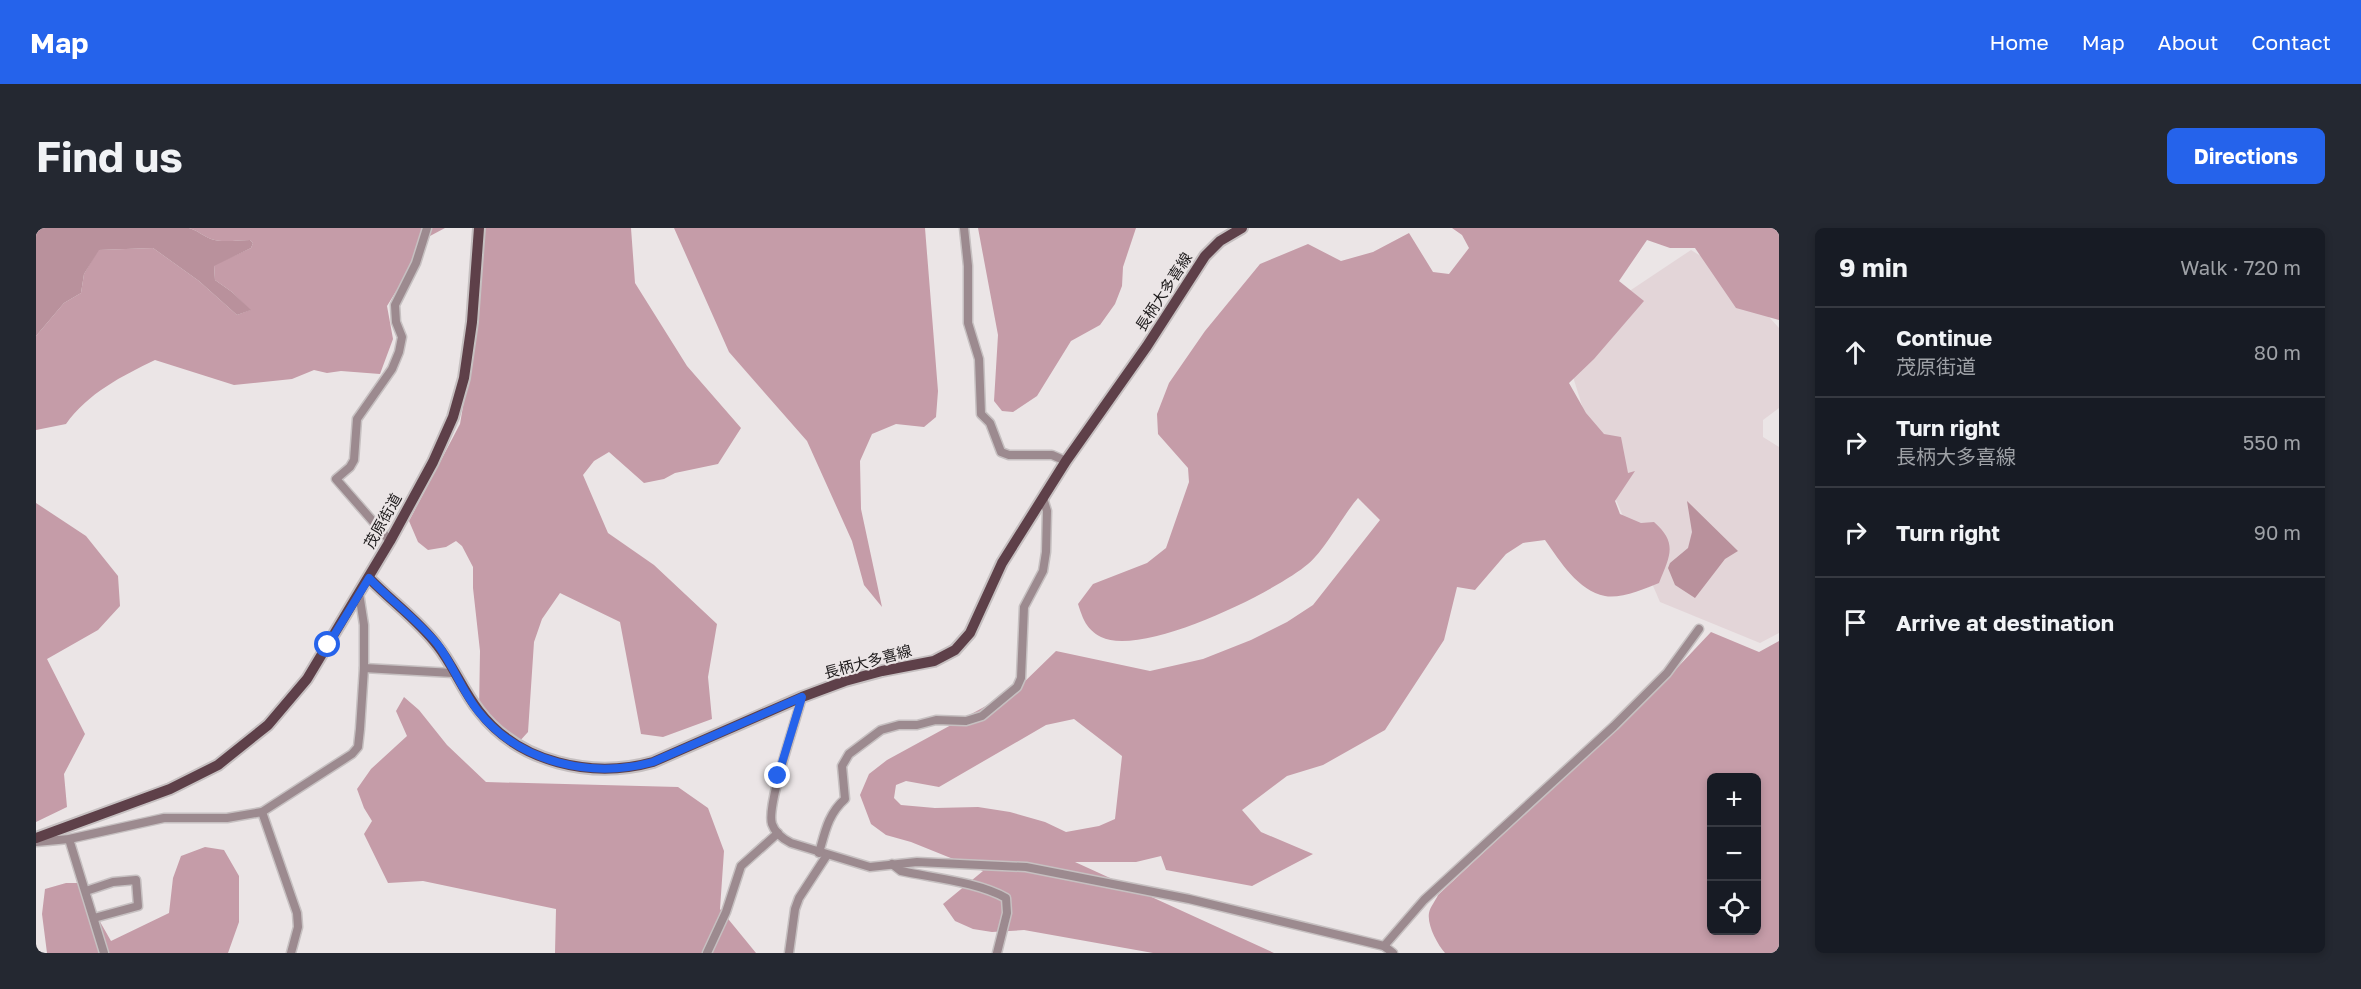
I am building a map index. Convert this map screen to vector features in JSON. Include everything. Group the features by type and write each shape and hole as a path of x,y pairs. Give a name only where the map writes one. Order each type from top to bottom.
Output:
{"main road":[{"name":"茂原街道","path":"36,840 170,789 203,774 238,751 268,725 297,693 390,541 433,462 453,417 464,378 472,322 479,228"},
{"name":"長柄大多喜線","path":"369,578 438,646 453,674 488,723 516,745 539,757 593,769 634,767 653,762 802,697 864,676 934,661 955,650 970,633 1002,563 1066,460 1147,346 1205,256 1220,241 1242,228"}],"street":[{"path":"390,541 336,479 354,460 357,419 392,369 399,352 402,337 396,322 395,304 416,263 427,228"},
{"path":"964,228 968,266 968,323 979,359 981,414 990,423 1001,452 1008,455 1052,455 1066,460"},
{"path":"789,953 795,909 823,854 828,818 835,807 845,799 842,765 849,754 881,730 936,720 966,722 982,716 1017,687 1021,678 1024,607 1043,571 1047,511 1043,498"},
{"path":"36,840 69,838 164,818 227,818 262,812 351,754 358,747 364,668 364,625 359,593"},
{"path":"1384,946 1424,900 1614,726 1667,673 1699,629"},
{"path":"364,668 453,674"},
{"path":"802,697 778,776 771,814 772,824 783,839 823,854 870,867 917,862 1026,867 1190,899 1384,946 1393,953"},
{"path":"262,812 297,913 298,927 291,953"},
{"path":"707,953 726,912 741,866 778,833"},
{"path":"69,838 104,953"},
{"path":"892,864 901,871 975,887 1006,898 1007,913 997,953"},
{"path":"86,891 113,882 136,880 138,906 94,918"}],"shaded area":[{"path":"36,228 189,228 216,240 250,240 253,243 251,248 214,266 215,280 251,310 237,315 199,281 153,248 99,250 84,274 81,293 64,303 36,336"},
{"path":"189,228 445,228 430,236 387,306 393,339 380,374 341,371 327,373 314,370 292,379 234,385 155,360 95,394 66,424 36,430 36,336 64,303 81,293 84,274 98,250 153,248 199,281 237,315 250,310 232,292 215,280 214,265 251,248 253,243 250,240 216,240"},
{"path":"485,228 631,228 635,283 687,366 741,428 718,464 675,473 664,479 644,483 609,452 594,461 583,475 608,533 654,565 717,624 708,677 712,719 663,737 641,734 620,622 560,593 542,619 534,642 528,732 518,743 479,712 480,651 473,567 462,546 456,541 446,547 428,550 418,542 409,521 460,424 475,336"},
{"path":"674,228 925,228 938,391 936,417 924,427 896,424 872,434 860,461 861,509 882,607 864,585 852,541 807,441 729,352"},
{"path":"978,228 1136,228 1123,267 1122,286 1115,304 1100,325 1071,341 1037,396 1013,412 1002,411 994,401 998,335"},
{"path":"1452,228 1779,228 1779,320 1736,308 1695,248 1670,248 1647,240 1619,281 1644,301 1594,359 1569,383 1586,413 1604,434 1621,437 1628,473 1635,471 1615,501 1620,514 1641,523 1654,522 1662,530 1669,543 1669,557 1659,583 1618,596 1611,597 1595,593 1570,574 1545,540 1523,543 1506,554 1475,590 1457,587 1444,640 1385,730 1323,765 1287,776 1242,810 1261,832 1313,854 1252,886 1166,870 1161,856 1136,862 1075,862 1274,953 1153,953 1024,930 992,932 973,929 955,921 943,904 983,871 911,842 886,835 871,824 860,795 869,774 887,760 1017,689 1056,651 1150,671 1203,659 1251,640 1287,622 1313,605 1380,520 1358,498 1321,550 1308,564 1268,590 1208,619 1176,631 1120,641 1101,637 1092,631 1078,604 1093,584 1147,563 1166,548 1189,482 1188,468 1158,434 1157,414 1169,383 1205,331 1260,264 1308,244 1341,261 1373,252 1409,233 1433,272 1449,274 1469,248 1462,235","holes":["1074,719 1122,756 1115,819 1099,826 1066,832 1045,822 1010,812 978,807 935,808 901,805 894,798 896,785 906,781 939,787 1046,725"]},
{"path":"1691,250 1730,274 1779,328 1779,408 1763,420 1763,437 1779,447 1779,633 1760,643 1660,602 1600,463 1569,364 1625,294"},
{"path":"1687,501 1738,551 1725,559 1695,598 1675,585 1668,568 1670,563 1688,548 1692,532"},
{"path":"36,503 86,536 118,576 120,606 98,630 47,659 85,734 64,774 67,807 36,822"},
{"path":"1711,632 1759,652 1779,641 1779,953 1445,953 1433,934 1429,918 1438,895 1642,705"},
{"path":"404,697 419,710 447,745 486,782 678,787 708,808 724,851 720,909 756,953 555,953 556,909 423,881 388,883 364,834 372,821 357,789 371,769 407,736 396,711"},
{"path":"205,847 224,850 239,876 239,922 228,953 47,953 42,914 45,889 66,883 78,883 111,941 169,913 173,878 181,856"}],"route":[{"path":"328,645 369,578 438,646 453,674 488,723 516,745 539,757 593,769 634,767 653,762 802,697 778,776"}]}
